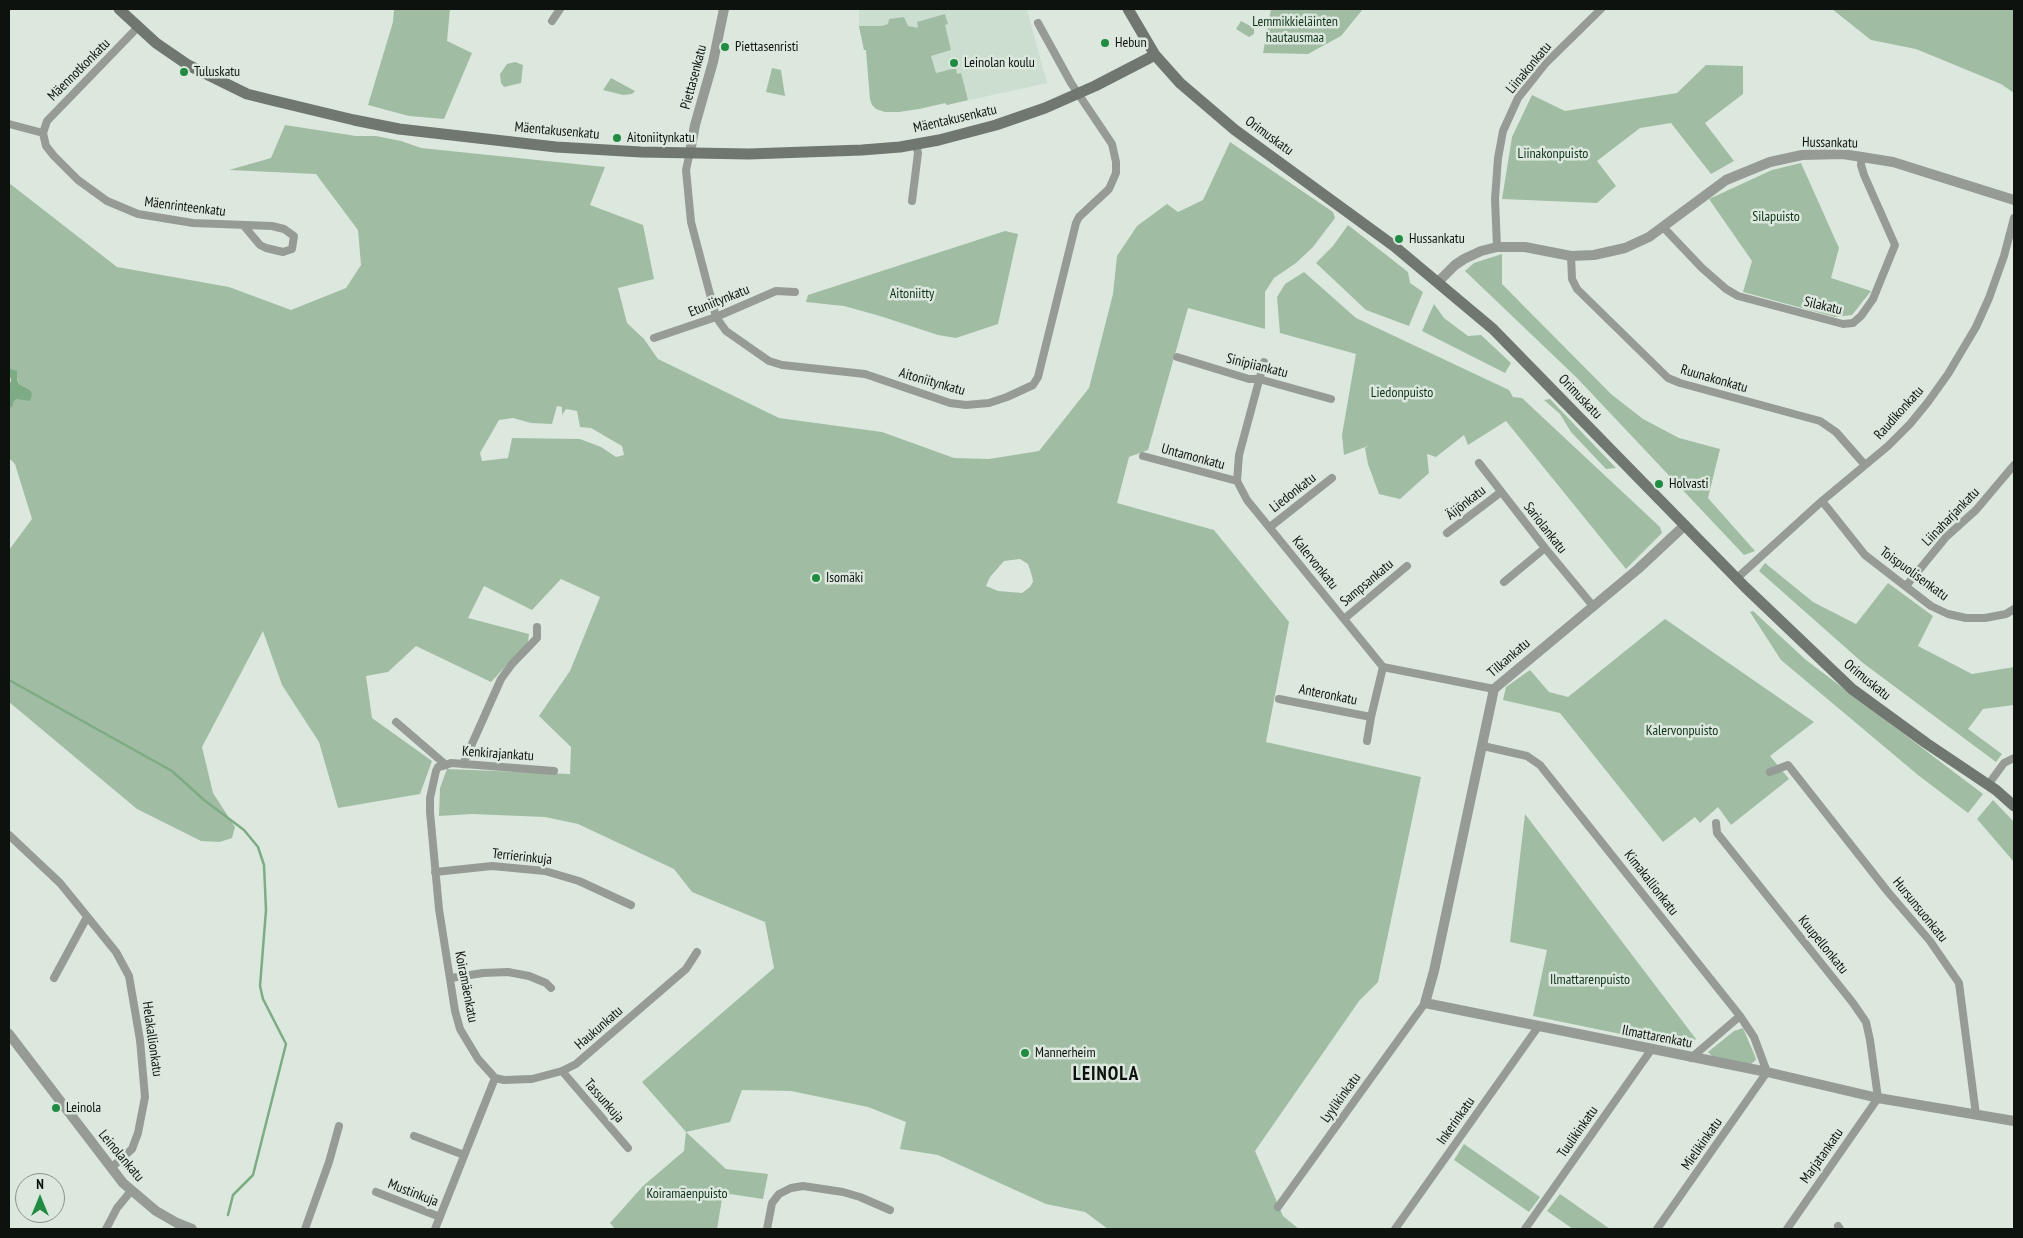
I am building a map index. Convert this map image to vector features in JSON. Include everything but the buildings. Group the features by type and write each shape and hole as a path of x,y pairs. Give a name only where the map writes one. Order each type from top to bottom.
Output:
{"main road":[{"name":"Mäentakusenkatu","path":"119,9 166,50 188,65 247,94 399,129 556,147 641,152 749,154 900,147 939,140 996,126 1037,112 1078,94 1155,55"},
{"name":"Orimuskatu","path":"1128,9 1155,55 1180,83 1235,130 1394,246 1493,329 1736,578 1852,689 1926,744 1988,785 2014,806"}],"street":[{"path":"552,21 560,9"},
{"name":"Piettasenkatu","path":"690,152 695,125 714,62 724,9"},
{"name":"Liinakonkatu","path":"1497,247 1495,199 1498,158 1503,131 1518,98 1545,64 1601,9"},
{"path":"1038,23 1078,94"},
{"name":"Mäennotkonkatu","path":"42,133 47,121 138,27"},
{"name":"Aitoniitynkatu","path":"690,152 686,170 691,222 716,317 726,331 770,361 782,365 865,374 950,403 966,405 990,403 1033,385 1040,372 1076,223 1079,217 1109,189 1116,173 1116,162 1112,144 1078,94"},
{"path":"9,124 42,133"},
{"name":"Mäenrinteenkatu","path":"42,133 46,146 54,156 78,180 107,201 138,214 193,223 272,226 284,229 294,236 292,249 283,252 271,250 260,245 244,226"},
{"path":"912,201 918,153 916,144"},
{"name":"Hussankatu","path":"1438,282 1454,265 1464,259 1481,251 1497,247 1525,246 1570,256 1594,255 1637,244 1726,180 1750,169 1802,155 1843,154 1894,162 2014,200"},
{"name":"Silakatu","path":"1663,227 1702,268 1726,289 1738,296 1843,324 1853,323 1861,316 1873,299 1895,246 1864,175 1861,165 1862,156"},
{"name":"Raudikonkatu","path":"1736,578 1910,424 1948,374 1976,327 2004,256 2014,218"},
{"name":"Ruunakonkatu","path":"1570,256 1572,279 1577,289 1668,378 1680,383 1820,421 1836,432 1865,465"},
{"name":"Etuniitynkatu","path":"654,338 716,317 776,291 795,292"},
{"name":"Sinipiiankatu","path":"1176,357 1249,379 1259,379 1331,399"},
{"path":"1237,481 1239,455 1264,362"},
{"name":"Untamonkatu","path":"1143,456 1237,481"},
{"name":"Sariolankatu","path":"1479,463 1593,606"},
{"name":"Liinaharjankatu","path":"1906,586 1946,537 1976,510 2014,465"},
{"name":"Liedonkatu","path":"1270,527 1332,478"},
{"name":"Kalervonkatu","path":"1237,481 1247,500 1383,667"},
{"name":"Äijönkatu","path":"1447,533 1501,492"},
{"name":"Toispuolisenkatu","path":"1822,501 1866,555 1931,606 1948,614 1966,618 1985,618 2006,614 2014,609"},
{"name":"Tilkankatu","path":"1425,1003 1434,971 1494,688 1653,556 1685,525"},
{"path":"1504,582 1545,548"},
{"name":"Sampsankatu","path":"1344,619 1407,566"},
{"path":"463,764 501,679 512,664 537,638 537,627"},
{"path":"1383,667 1494,688"},
{"name":"Anteronkatu","path":"1367,741 1383,667"},
{"name":"Anteronkatu","path":"1279,698 1371,716"},
{"name":"Kenkirajankatu","path":"396,722 446,765 463,764 554,771"},
{"name":"Kimakallionkatu","path":"1483,746 1527,756 1540,765 1740,1016 1754,1037 1767,1072"},
{"path":"1988,785 2004,763 2014,758"},
{"name":"Koiramäenkatu","path":"446,765 438,767 436,771 430,798 435,872 455,1011 460,1029 478,1059 495,1078"},
{"name":"Hursunsuonkatu","path":"1770,772 1788,765 1888,892 1930,941 1959,983 1976,1115"},
{"name":"Kuupellonkatu","path":"1716,824 1717,834 1853,1003 1866,1022 1878,1098"},
{"name":"Helakallionkatu","path":"9,835 60,883 116,952 129,976 145,1078 144,1106 132,1149 110,1168"},
{"name":"Terrierinkuja","path":"435,872 492,866 528,868 560,874 631,905"},
{"path":"54,978 87,917"},
{"name":"Haukunkatu","path":"495,1078 504,1080 532,1079 562,1072 583,1060 686,969 697,952"},
{"path":"451,978 483,973 508,972 529,976 546,983 551,988"},
{"name":"Ilmattarenkatu","path":"1425,1003 1767,1072 1878,1098 2014,1121"},
{"name":"Lyylikinkatu","path":"1278,1207 1425,1003"},
{"path":"1691,1058 1740,1016"},
{"name":"Inkerinkatu","path":"1395,1229 1538,1026"},
{"name":"Leinolankatu","path":"9,1034 110,1168 131,1191 177,1224 192,1229"},
{"name":"Tuulikinkatu","path":"1525,1229 1651,1050"},
{"name":"Tassunkuja","path":"562,1072 628,1148"},
{"name":"Mielikinkatu","path":"1657,1229 1767,1072"},
{"path":"436,1229 495,1078"},
{"name":"Marjatankatu","path":"1787,1229 1878,1098"},
{"path":"305,1229 329,1162 339,1126"},
{"path":"414,1136 464,1155"},
{"path":"766,1229 772,1203 779,1194 791,1188 803,1186 843,1192 890,1210"},
{"path":"106,1229 117,1208 131,1191"},
{"name":"Mustinkuja","path":"376,1192 440,1217"}],"shaded area":[{"name":"Leinolan koulu","path":"859,9 1027,9 1047,83 947,105 945,103 919,109 885,112 876,109 870,99 866,50 864,50 859,26"},
{"path":"10,369 17,371 19,384 30,390 32,394 30,401 17,399 9,409 9,387 11,380"}],"green space":[{"path":"394,9 450,9 447,41 472,53 444,119 409,116 368,105 393,22"},
{"name":"Lemmikkieläinten hautausmaa","path":"1271,9 1363,9 1341,36 1308,54 1263,53"},
{"path":"1832,9 2014,9 2014,93 2001,84 1916,49 1871,40"},
{"path":"945,14 948,24 945,25 951,50 931,56 936,73 956,68 957,74 961,73 968,100 899,112 885,112 876,109 870,99 866,50 864,50 859,26 882,26 888,24 889,19 904,17 908,26 918,28 917,22"},
{"path":"1241,21 1254,28 1254,34 1249,37 1236,29"},
{"path":"515,62 523,65 521,83 504,87 501,83 500,74 507,64"},
{"name":"Liinakonpuisto","path":"1706,65 1743,66 1743,94 1705,123 1734,161 1711,174 1671,123 1640,128 1597,161 1616,186 1597,203 1502,199 1512,137 1532,95 1565,111 1677,93"},
{"path":"772,68 781,70 785,96 766,92"},
{"path":"611,78 635,91 632,94 623,95 603,90"},
{"path":"285,125 356,136 376,136 401,141 421,148 605,167 590,205 643,225 654,279 618,288 627,323 644,339 658,359 779,418 882,432 954,458 989,459 1039,451 1089,388 1113,294 1117,256 1137,226 1167,204 1178,212 1203,200 1230,142 1333,212 1335,218 1313,247 1296,263 1274,278 1265,292 1265,329 1188,308 1148,450 1129,457 1117,503 1214,530 1289,622 1266,742 1421,777 1378,982 1359,1001 1255,1151 1283,1216 1299,1229 1108,1229 1085,1212 1046,1204 938,1155 900,1149 906,1122 868,1107 791,1091 742,1090 730,1122 686,1132 642,1082 774,968 765,922 692,892 674,869 578,824 545,817 472,814 439,816 440,788 447,769 570,774 571,747 539,716 570,671 600,597 561,579 532,610 484,586 468,618 529,634 528,642 491,682 416,646 388,672 366,676 372,718 432,761 420,794 338,808 319,742 282,685 263,631 202,747 213,793 235,827 232,838 220,842 201,841 137,809 9,702 9,550 32,519 15,464 9,458 9,409 13,406 14,401 30,390 19,384 16,374 10,369 9,371 9,183 117,267 229,287 291,310 346,288 361,265 358,230 316,174 229,170 271,158","holes":["557,406 562,407 562,415 566,409 577,411 580,427 591,428 622,446 624,455 616,457 601,447 580,439 512,438 508,458 482,461 480,453 499,420 513,418 531,423 552,424","1020,559 1028,564 1033,582 1030,587 1022,593 998,591 986,586 990,577 1004,561"]},
{"name":"Silapuisto","path":"1801,163 1839,248 1831,278 1871,291 1852,315 1835,317 1743,292 1752,261 1709,199 1772,170"},
{"path":"1348,225 1408,272 1410,283 1423,292 1409,326 1366,310 1316,263 1333,246"},
{"name":"Aitoniitty","path":"1005,231 1018,234 998,324 956,338 938,335 844,306 806,302 808,295"},
{"path":"1502,254 1502,284 1611,394 1643,419 1679,438 1720,449 1708,498 1755,551 1744,555 1577,378 1465,271 1474,263"},
{"name":"Liedonpuisto","path":"1304,272 1356,318 1509,390 1513,397 1522,398 1660,527 1662,533 1626,569 1506,421 1468,445 1464,435 1436,457 1427,454 1429,473 1400,499 1379,494 1368,464 1365,448 1368,446 1344,455 1342,435 1356,354 1280,333 1277,297 1285,284"},
{"path":"1434,304 1444,318 1468,336 1481,335 1511,363 1505,373 1422,331"},
{"path":"1550,399 1616,468 1606,469 1571,432 1560,414 1544,400"},
{"path":"1765,563 1813,602 1856,624 1888,583 1933,616 1918,646 1972,674 2014,667 2014,705 1983,709 1968,729 2002,754 1996,762 1863,663 1759,571"},
{"path":"1753,611 1806,660 1983,794 1968,813 1918,775 1781,660 1750,612"},
{"name":"Kalervonpuisto","path":"1665,619 1814,722 1770,756 1789,779 1731,825 1718,807 1700,823 1695,817 1663,842 1560,713 1503,700 1506,687 1530,670 1549,692 1568,697"},
{"path":"1993,800 2014,822 2014,862 1977,819"},
{"name":"Ilmattarenpuisto","path":"1525,814 1696,1039 1684,1047 1533,1016 1547,950 1510,942"},
{"path":"1743,1028 1756,1060 1751,1064 1714,1058 1708,1052 1734,1031"},
{"name":"Koiramäenpuisto","path":"686,1132 726,1169 768,1174 763,1199 723,1193 717,1229 615,1229 610,1223 643,1186 684,1151"},
{"path":"1464,1144 1540,1197 1529,1212 1454,1160"},
{"path":"1560,1194 1610,1229 1573,1229 1547,1211"}],"waterway":[{"path":"9,680 172,771 204,800 244,830 258,847 264,865 266,910 260,986 263,999 286,1044 253,1175 233,1195 228,1215"}],"place":[{"name":"Hebun","path":"1105,43"},
{"name":"Piettasenristi","path":"725,47"},
{"name":"Leinolan koulu","path":"954,63"},
{"name":"Tuluskatu","path":"184,72"},
{"name":"Aitoniitynkatu","path":"617,138"},
{"name":"Hussankatu","path":"1399,239"},
{"name":"Holvasti","path":"1659,484"},
{"name":"Isomäki","path":"816,578"},
{"name":"Mannerheim","path":"1025,1053"},
{"name":"Leinola","path":"56,1108"}],"district":[{"name":"LEINOLA","path":"1106,1075"}]}
